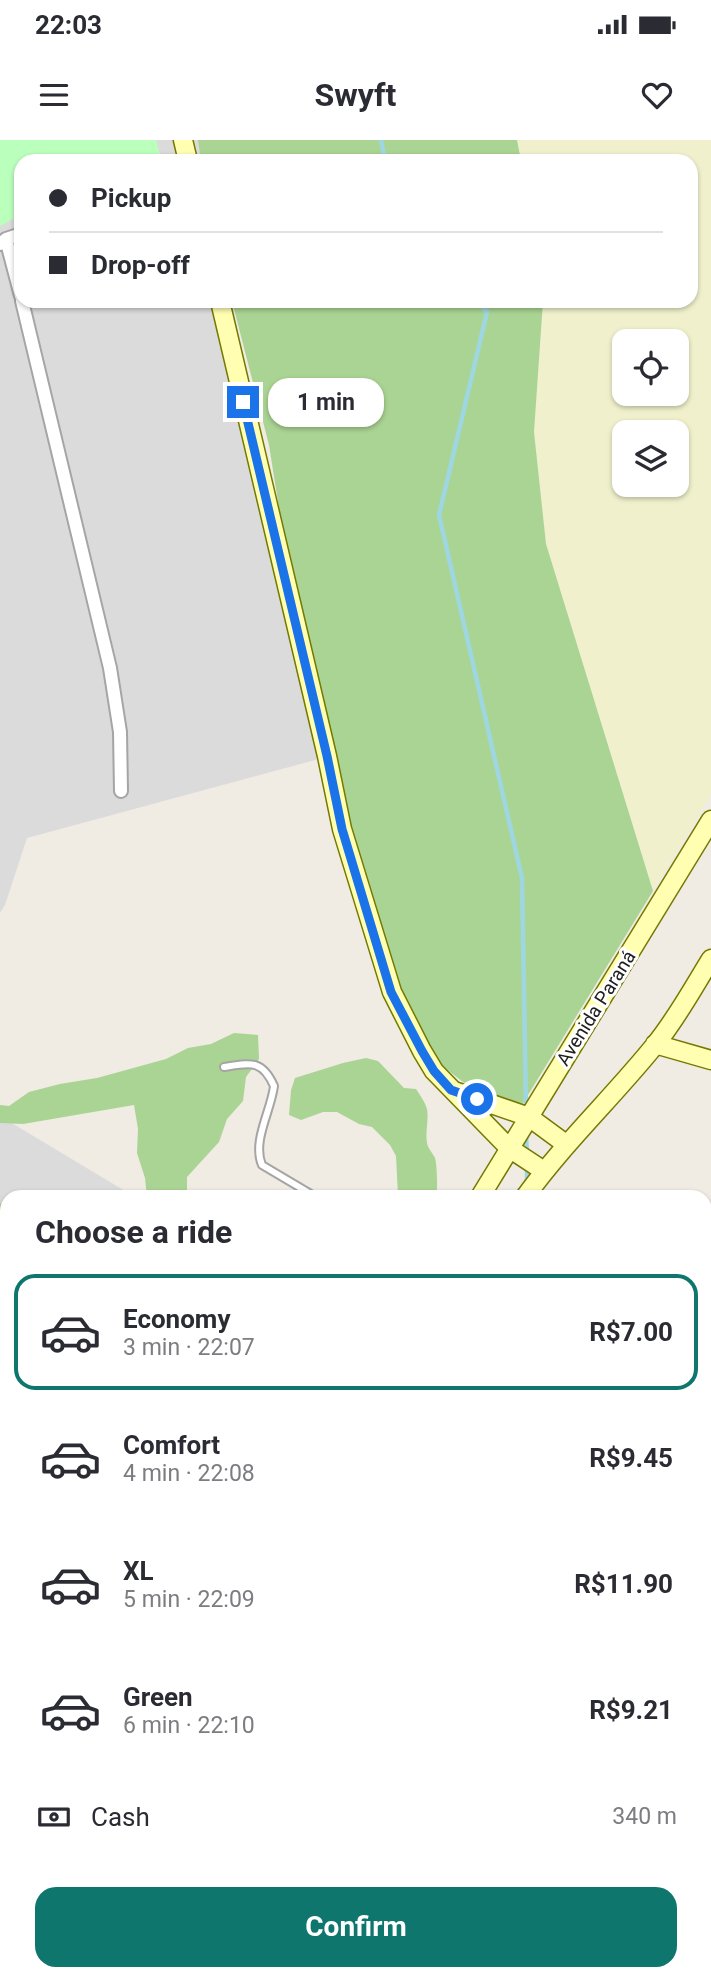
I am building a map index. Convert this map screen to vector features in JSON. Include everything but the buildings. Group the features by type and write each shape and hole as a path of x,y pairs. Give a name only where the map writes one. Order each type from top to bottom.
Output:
{"street":[{"path":"3,241 14,260"},
{"path":"24,308 110,668 120,732 121,791"},
{"path":"222,308 342,829 391,992 434,1071 509,1148 535,1183 655,1045 678,1015 711,959"},
{"name":"Avenida Paraná","path":"484,1190 711,820"},
{"path":"655,1045 711,1060"},
{"path":"451,1090 529,1117 567,1144"}],"lane":[{"path":"224,1067 250,1063 265,1069 274,1086 261,1135 260,1159 262,1165 304,1190"}],"shaded area":[{"path":"0,140 201,140 204,154 14,154 14,308 233,308 319,759 27,838 0,913"},
{"path":"0,1116 123,1190 0,1190"}],"green space":[{"path":"0,140 156,140 160,154 14,154 14,219 0,226"},
{"path":"198,140 517,140 520,154 200,154"},
{"path":"517,140 711,140 711,795 653,891 546,544 534,432 543,308 698,308 698,154 520,154"},
{"path":"234,308 543,308 534,432 546,544 653,891 520,1108 471,1088 437,1062 395,981 319,759 269,445"},
{"path":"234,1033 258,1035 259,1059 246,1077 243,1101 227,1119 219,1142 187,1177 187,1190 146,1190 137,1153 138,1129 134,1105 23,1124 0,1123 0,1105 9,1106 29,1092 97,1078 166,1059 188,1048 211,1044"},
{"path":"366,1058 378,1061 404,1088 416,1089 427,1109 426,1135 428,1147 435,1158 437,1190 398,1190 396,1156 390,1145 372,1127 359,1124 337,1112 323,1112 301,1120 289,1115 295,1078"}],"waterway":[{"path":"381,140 384,154"},
{"path":"483,308 487,312 439,515 522,878 526,1108"},
{"path":"526,1134 527,1154"},
{"path":"527,1166 527,1185"}],"route":[{"path":"243,402 342,829 391,992 434,1071 451,1090 477,1099"}]}
